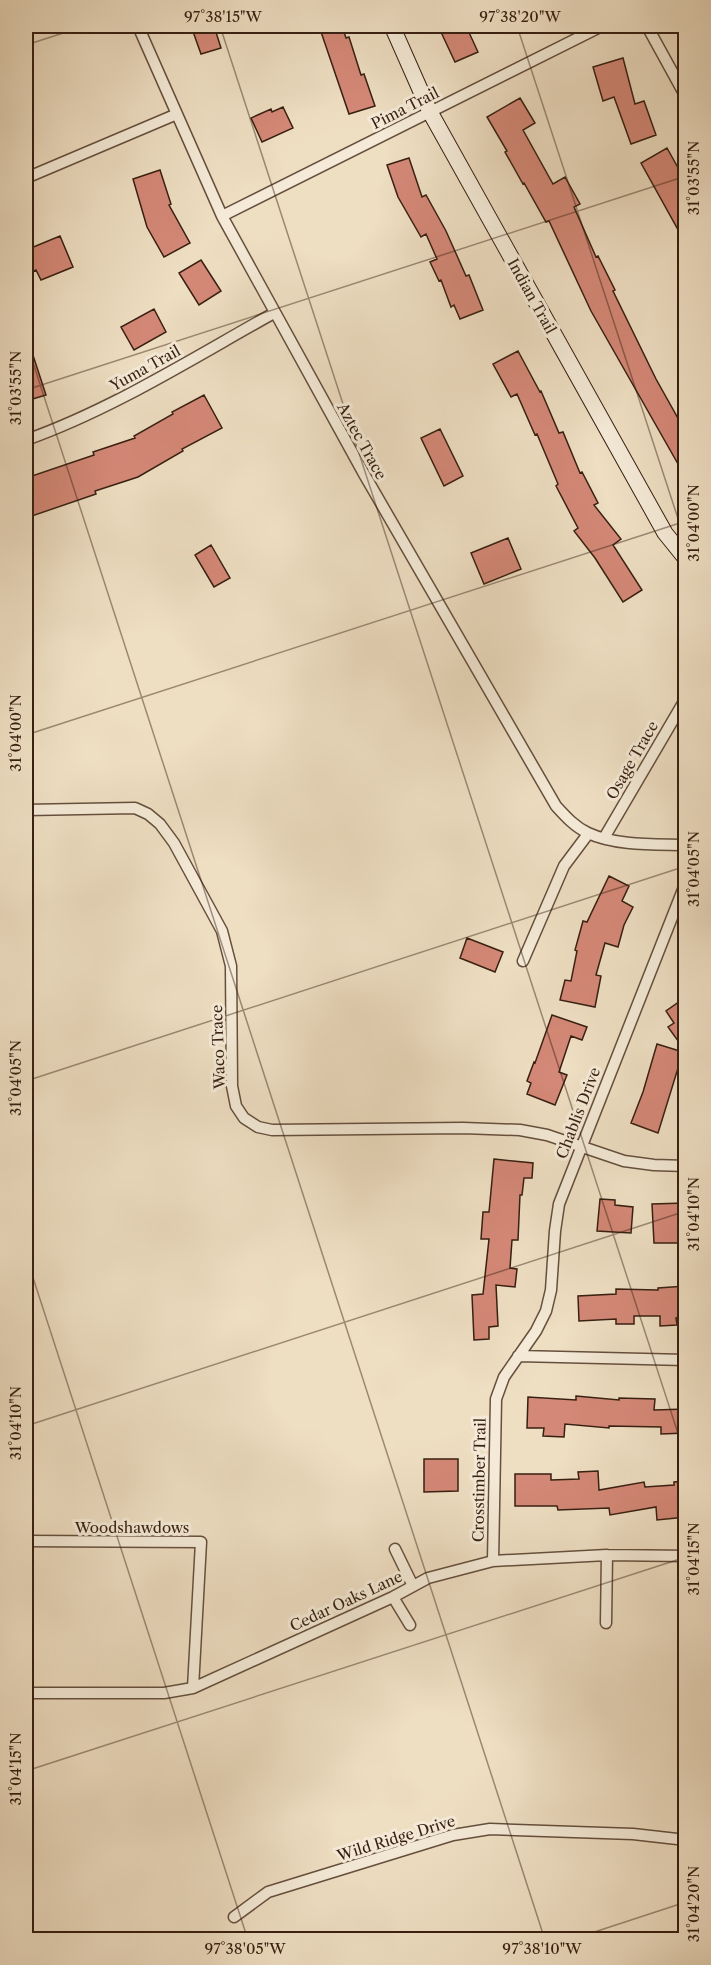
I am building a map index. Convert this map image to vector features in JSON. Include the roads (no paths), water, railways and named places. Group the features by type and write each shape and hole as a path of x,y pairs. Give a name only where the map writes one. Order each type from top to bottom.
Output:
{"street":[{"name":"Aztec Trace","path":"138,26 222,216 364,474 556,806 570,822 588,834 634,843 686,845"},
{"name":"Indian Trail","path":"392,26 430,112 665,533 686,559"},
{"name":"Pima Trail","path":"222,216 602,26"},
{"path":"647,26 686,97"},
{"path":"26,178 177,114"},
{"name":"Yuma Trail","path":"26,440 76,421 274,313"},
{"name":"Osage Trace","path":"604,838 686,698"},
{"name":"Waco Trace","path":"26,810 135,808 148,814 160,824 174,843 222,931 227,947 231,966 232,1086 236,1106 244,1118 258,1127 272,1130 463,1128 520,1130 547,1134 624,1161 686,1166"},
{"path":"523,961 564,866 588,834"},
{"name":"Chablis Drive","path":"495,1399 504,1377 536,1331 546,1311 551,1290 559,1204 686,882"},
{"path":"518,1356 686,1360"},
{"name":"Crosstimber Trail","path":"493,1561 495,1399"},
{"name":"Woodshawdows","path":"26,1541 201,1542 193,1688"},
{"path":"395,1549 413,1586"},
{"path":"606,1623 607,1555"},
{"name":"Cedar Oaks Lane","path":"26,1693 164,1693 193,1688 393,1597 428,1578 493,1561 607,1555 686,1556"},
{"path":"393,1597 410,1625"},
{"name":"Wild Ridge Drive","path":"234,1917 267,1892 453,1835 490,1829 633,1834 686,1840"}]}
